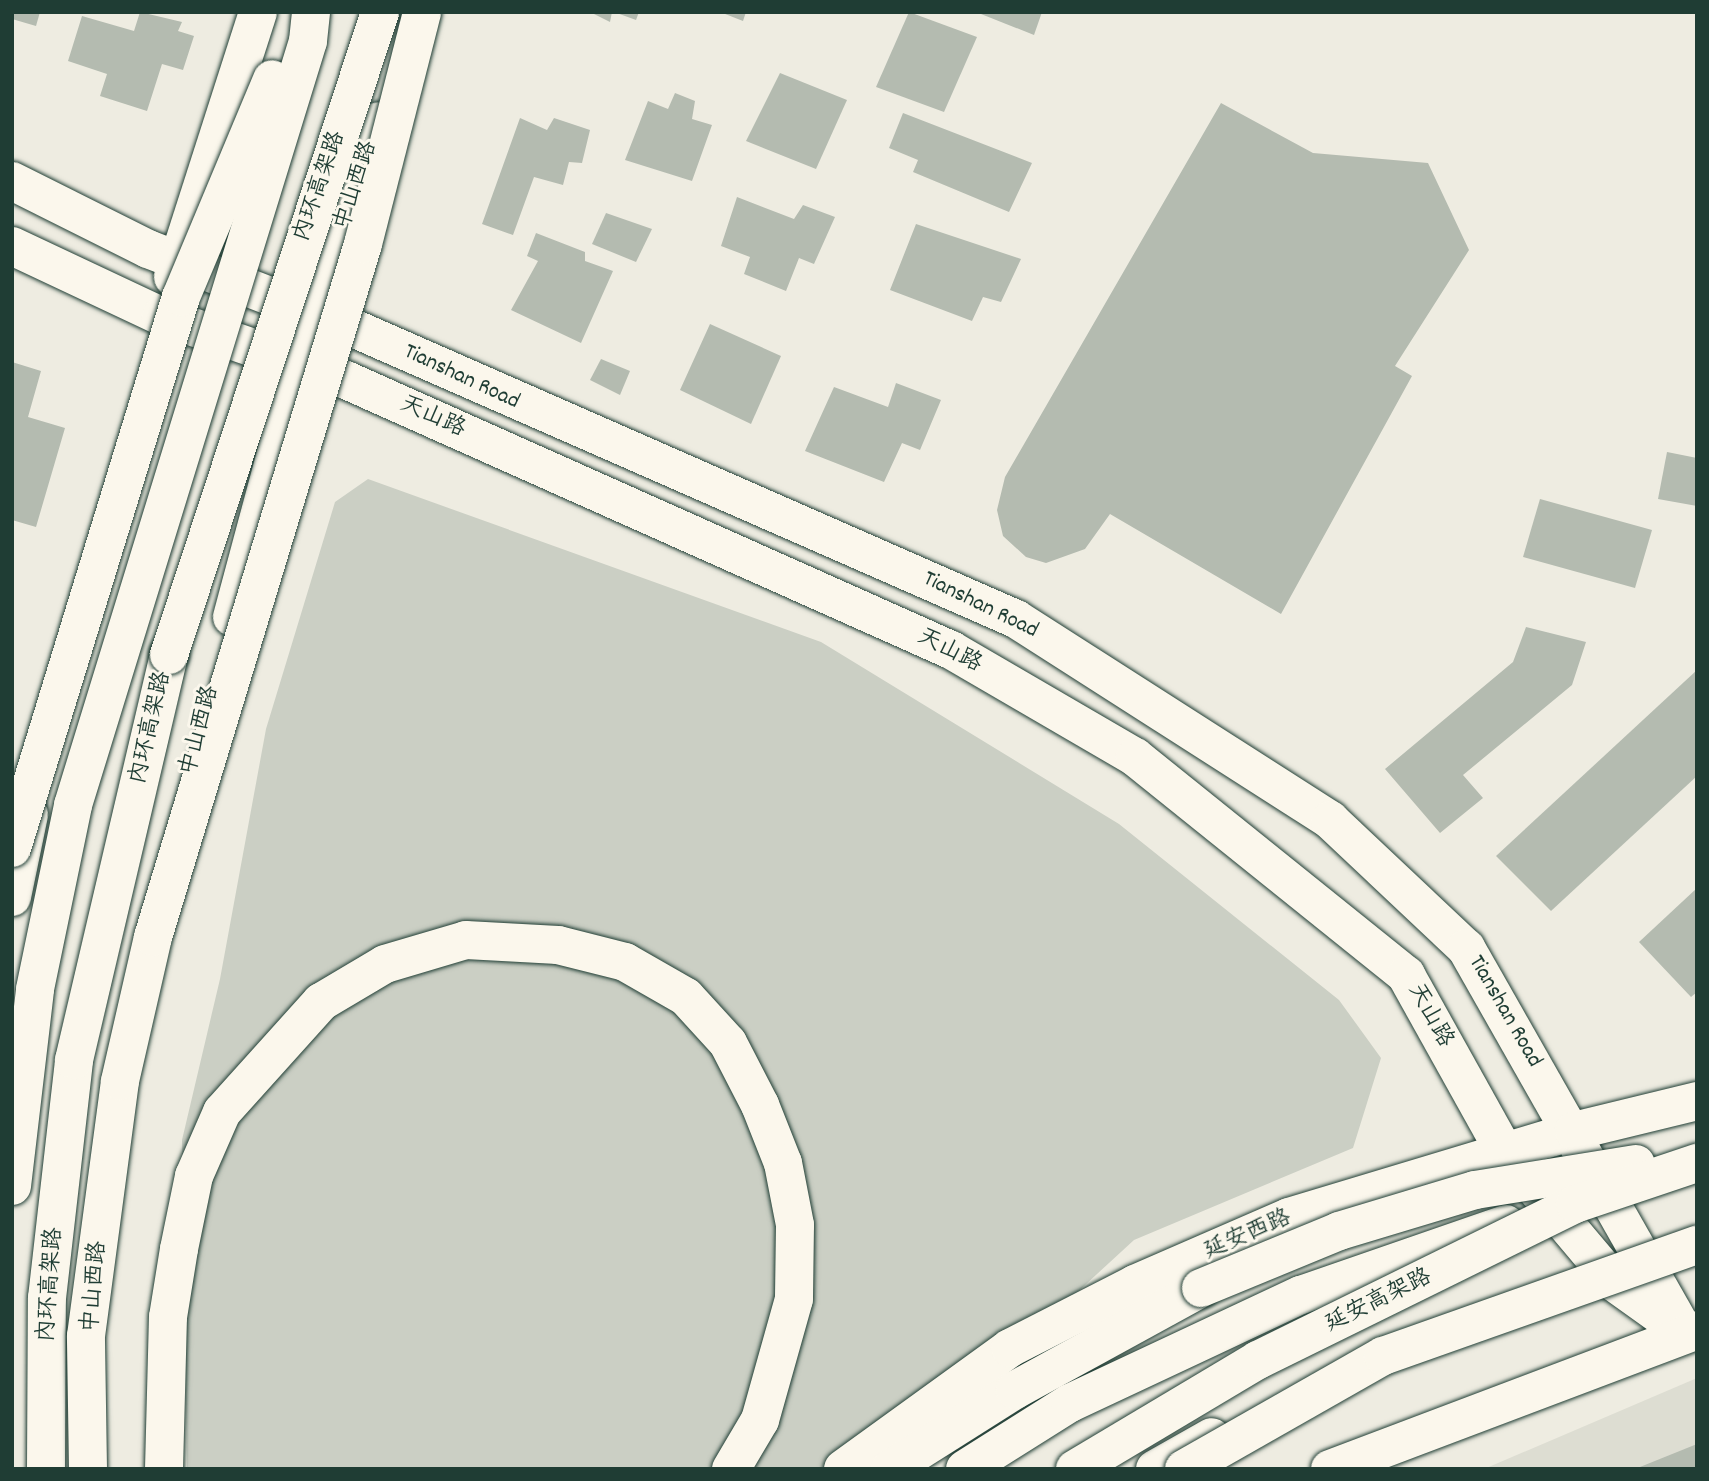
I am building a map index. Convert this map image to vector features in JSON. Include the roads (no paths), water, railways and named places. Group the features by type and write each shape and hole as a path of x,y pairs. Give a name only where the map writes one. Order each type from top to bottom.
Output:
{"main road":[{"path":"12,897 18,855 161,316 258,12"},
{"path":"12,848 181,297 300,12"},
{"path":"12,1186 35,989 73,805 308,41 311,12"},
{"name":"内环高架路","path":"46,1469 47,1298 74,1060 169,655 380,12"},
{"name":"中山西路","path":"90,1469 91,1338 111,1129 151,920 299,363 412,12"},
{"path":"90,1469 86,1336 126,1055 153,937 230,673 363,244 422,12"},
{"path":"12,181 179,259"},
{"name":"天山路","path":"12,246 161,316 299,363 951,650 1135,757 1406,975 1504,1151 1615,1283 1691,1332"},
{"name":"Tianshan Road","path":"179,259 316,315 1016,619 1330,820 1466,948 1574,1131 1652,1275 1691,1332"},
{"path":"164,1469 164,1380 179,1249 194,1176 222,1112 320,1002 385,964 466,940 558,945 625,962 686,997 728,1043 760,1105 783,1163 795,1225 794,1299 760,1420 731,1469"},
{"name":"延安西路","path":"843,1469 1010,1348 1135,1284 1289,1217 1574,1131 1697,1101"},
{"path":"890,1469 1015,1390 1201,1288 1339,1231 1475,1190 1697,1155"},
{"path":"965,1469 1070,1403 1301,1295 1606,1190 1697,1165"},
{"name":"延安高架路","path":"1074,1469 1258,1360 1575,1204 1697,1165"},
{"path":"1184,1469 1383,1356 1697,1245"},
{"path":"1155,1469 1297,1390 1615,1283 1697,1265"},
{"path":"1330,1469 1691,1332"}]}
